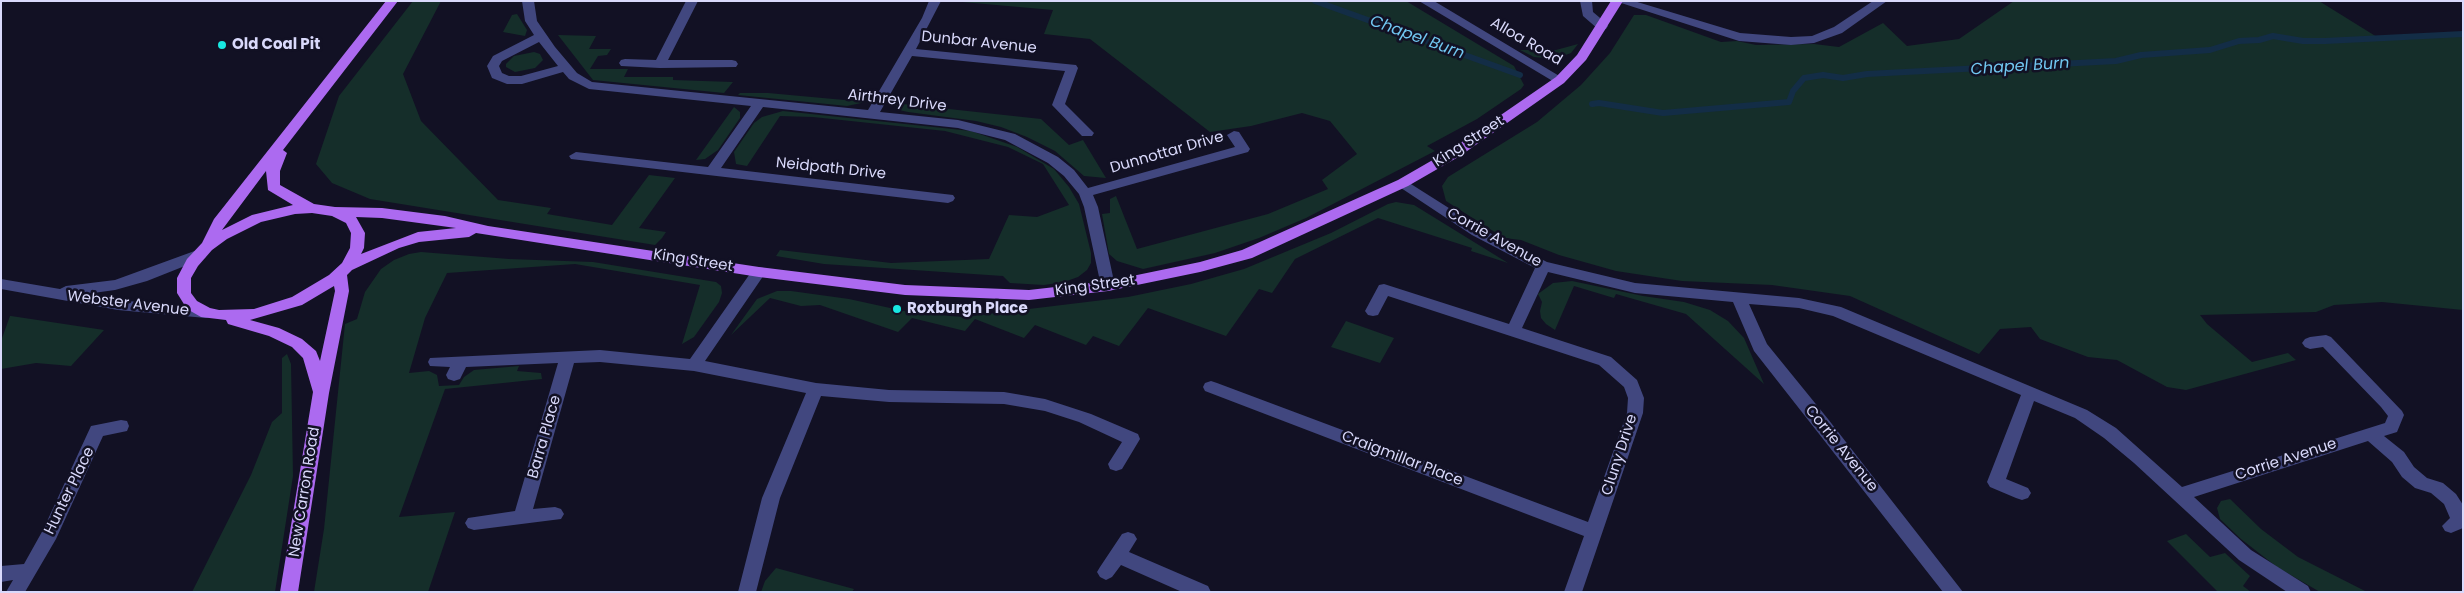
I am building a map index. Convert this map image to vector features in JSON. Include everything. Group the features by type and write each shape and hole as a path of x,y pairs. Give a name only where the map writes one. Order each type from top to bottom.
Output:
{"main road":[{"path":"204,250 219,222 392,1"},
{"name":"King Street","path":"312,208 335,212 382,214 446,221 488,231 840,284 946,292 1029,295 1108,286 1192,269 1247,254 1403,183 1455,153 1560,80 1582,57 1616,1"},
{"path":"287,135 273,171 273,187 282,194 312,208"},
{"path":"312,208 295,209 257,218 222,236 204,250 192,263 184,278 184,293 192,305 213,314 254,314 276,309 317,291 343,270 357,248 358,233 350,220 335,212"},
{"name":"King Street","path":"343,270 394,245 418,237 488,231"},
{"name":"New Carron Road","path":"290,592 321,393 342,291 343,270"},
{"name":"New Carron Road","path":"213,314 274,332 297,342 310,355 321,393"}],"street":[{"path":"528,1 528,12 531,21 542,36 564,68 522,80 507,80 496,75 493,66 497,59 542,36"},
{"path":"660,64 692,1"},
{"path":"872,114 935,1"},
{"name":"Alloa Road","path":"1425,1 1560,80"},
{"path":"1586,1 1587,13 1602,26"},
{"path":"1621,1 1739,37 1791,41 1814,39 1838,30 1876,4"},
{"path":"1858,1 1876,4"},
{"name":"Dunbar Avenue","path":"908,52 1050,60 1072,68 1058,105 1087,133"},
{"path":"625,63 732,64"},
{"name":"Airthrey Drive","path":"564,68 572,76 589,85 958,124 1010,137 1053,160 1069,173 1085,193 1091,207 1108,286"},
{"path":"711,172 760,103"},
{"name":"Dunnottar Drive","path":"1085,193 1243,149 1234,135"},
{"name":"Neidpath Drive","path":"576,156 948,198"},
{"name":"Corrie Avenue","path":"1403,183 1477,232 1543,266 1635,288 1799,303 1836,311 2081,414 2110,433 2181,494 2245,555 2302,592"},
{"name":"Webster Avenue","path":"50,293 115,285 142,277 204,250"},
{"path":"1514,330 1543,266"},
{"path":"694,365 759,272"},
{"name":"Webster Avenue","path":"1,284 118,305 213,314"},
{"name":"Cluny Drive","path":"1372,311 1384,289 1605,361 1631,384 1636,398 1635,413 1573,592"},
{"name":"Corrie Avenue","path":"1739,299 1760,347 1954,592"},
{"name":"Corrie Avenue","path":"2181,494 2391,427 2396,415 2387,403 2326,341 2310,343"},
{"path":"436,362 458,368 568,356 600,356 694,365 816,389 889,396 1004,398 1045,405 1085,418 1132,439 1116,464"},
{"name":"Barra Place","path":"522,518 568,356"},
{"name":"Craigmillar Place","path":"1211,387 1594,532"},
{"path":"747,592 772,498 800,423 816,389"},
{"path":"2022,493 1996,482 2030,391"},
{"name":"Hunter Place","path":"15,592 50,534 97,431 121,426"},
{"path":"2370,433 2398,456 2408,472 2421,483 2436,488 2450,499 2458,512 2459,521 2451,526"},
{"path":"474,523 555,514"},
{"path":"1106,572 1128,539"},
{"path":"1117,555 1202,592"},
{"path":"1,574 28,571"}],"green space":[{"path":"413,1 441,1 403,74 421,121 498,200 551,208 547,214 612,225 649,175 675,178 639,228 666,232 662,238 655,245 370,199 332,183 316,164 339,96"},
{"path":"951,1 1406,1 1514,66 1524,85 1477,119 1427,146 1435,151 1306,218 1259,238 1215,253 1143,269 1117,261 1109,254 1102,214 1110,213 1110,199 1116,196 1137,249 1268,214 1328,189 1322,180 1357,154 1330,121 1302,113 1251,126 1210,132 1090,39 1044,34 1053,10"},
{"path":"2014,1 2319,1 2377,37 2463,32 2463,310 2382,302 2334,305 2316,312 2200,315 2207,324 2252,362 2288,353 2296,360 2186,390 2167,387 2117,360 2088,357 2040,339 2031,327 2000,329 1979,354 1850,296 1772,285 1682,281 1616,271 1559,255 1521,240 1504,238 1446,201 1442,186 1448,177 1537,122 1581,85 1610,53 1634,15 1646,15 1721,42 1737,41 1756,45 1814,44 1839,47 1883,23 1907,46 1959,39"},
{"path":"517,14 527,30 525,36 503,32 512,15"},
{"path":"558,35 596,36 589,49 611,49 607,55 598,56 590,69 628,69 624,77 673,77 673,80 733,82 724,93 593,80"},
{"path":"1578,44 1571,53 1555,59 1534,57 1520,50 1556,50"},
{"path":"534,52 540,54 543,60 535,68 515,72 506,67 506,64 514,56"},
{"path":"740,93 768,93 866,102 847,106 738,95"},
{"path":"891,100 899,100 903,104 1041,119 1069,145 1083,140 1106,178 1084,176 1055,151 1001,127 976,121 899,110"},
{"path":"734,107 740,112 740,118 718,150 705,159 696,160"},
{"path":"783,111 971,131 1017,147 1054,169 1069,187 1079,204 1091,253 1091,263 1087,270 1078,277 1064,282 1044,285 1010,283 1003,276 824,264 776,256 780,250 891,263 989,259 1009,215 1037,217 1069,205 1043,164 1008,147 945,131 813,117 780,116 747,166 736,164 734,152 754,123 762,117"},
{"path":"1396,202 1414,205 1508,263 1471,251 1472,248 1378,218 1295,259 1272,293 1259,289 1226,336 1148,308 1119,346 1093,336 1086,345 1035,325 1024,338 975,319 965,331 912,318 898,332 820,305 801,306 770,298 731,335 757,299 777,291 791,291 849,299 913,313 963,317 1128,297 1191,284 1244,269 1331,233 1388,204"},
{"path":"421,252 509,259 593,262 716,282 721,286 722,293 719,302 694,337 682,344 700,285 575,264 447,273 425,318 409,373 429,371 437,375 439,386 459,385 464,377 474,370 519,366 517,371 541,373 542,379 445,389 399,517 455,512 428,592 314,592 324,529 345,324 357,319 365,292 381,269 394,260"},
{"path":"1572,281 1643,296 1684,302 1710,310 1728,321 1744,338 1764,384 1686,314 1616,294 1614,298 1574,286 1555,330 1541,318 1542,302 1538,294 1553,283"},
{"path":"10,316 104,330 71,366 36,363 1,369 1,341"},
{"path":"1346,321 1394,338 1380,363 1331,347"},
{"path":"287,354 291,364 293,476 275,592 192,592 251,475 272,422 282,413 282,358"},
{"path":"2230,499 2261,529 2298,557 2367,592 2320,592 2277,567 2241,539 2220,519 2217,508 2221,501"},
{"path":"2186,534 2210,557 2225,553 2250,576 2243,586 2251,592 2218,592 2167,541"},
{"path":"776,568 854,589 852,592 761,592 765,581"}],"waterway":[{"name":"Chapel Burn","path":"1315,1 1520,75"},
{"name":"Chapel Burn","path":"1592,104 1599,103 1663,113 1789,102 1793,91 1804,78 1823,75 1843,78 1867,74 2116,61 2141,55 2210,50 2239,41 2259,40 2273,36 2303,41 2325,41 2463,34"}],"place":[{"name":"Old Coal Pit","path":"222,45"},
{"name":"Roxburgh Place","path":"897,309"}]}
